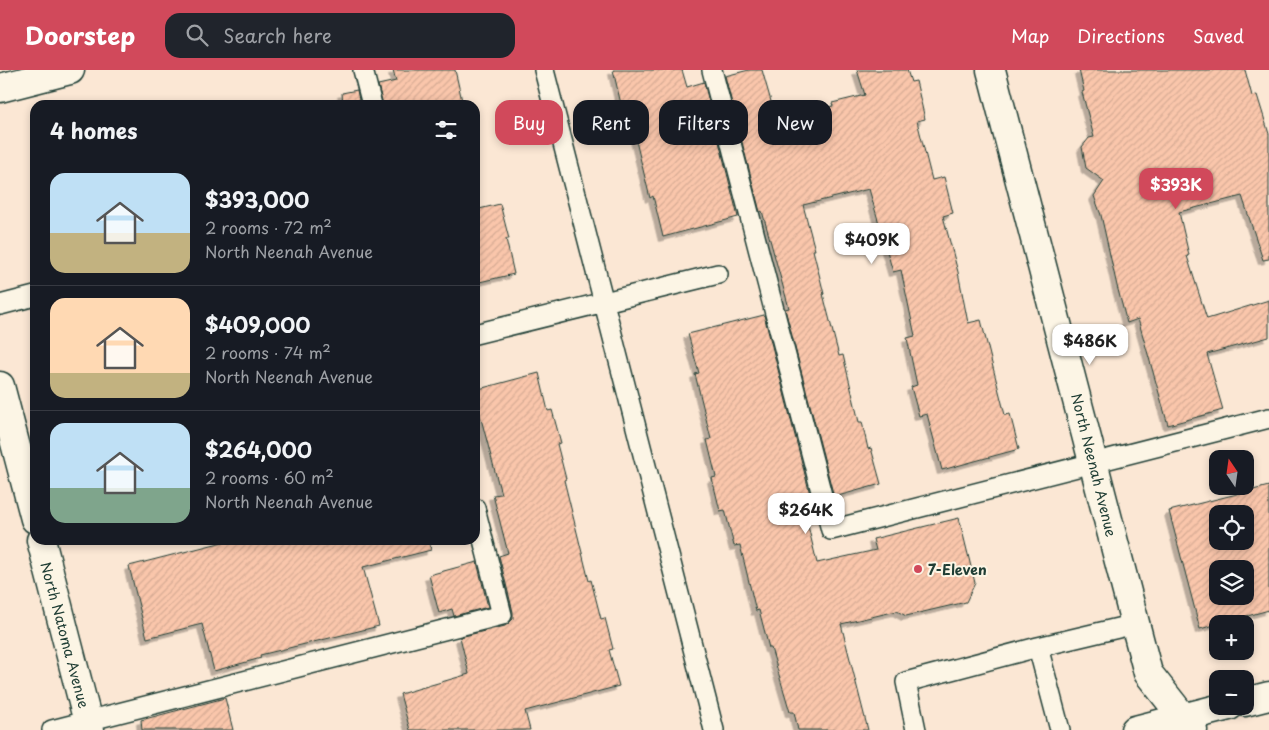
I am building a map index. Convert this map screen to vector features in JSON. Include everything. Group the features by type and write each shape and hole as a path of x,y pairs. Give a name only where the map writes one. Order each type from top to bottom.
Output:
{"street":[{"path":"0,88 70,70"},
{"name":"North Neenah Avenue","path":"991,70 1148,673 1188,724"},
{"path":"0,386 30,497"},
{"name":"North Natoma Avenue","path":"41,545 89,725"},
{"path":"1254,700 1269,696"},
{"path":"1135,730 1188,724 1209,715"}],"lane":[{"path":"363,70 371,100"},
{"path":"544,70 714,730"},
{"path":"712,70 831,530 1269,418"},
{"path":"480,333 718,274"},
{"path":"0,305 30,297"},
{"path":"52,730 89,725 502,615 480,528"},
{"path":"916,730 906,682 1038,647 1135,624"},
{"path":"1038,647 1060,730"}],"building":[{"path":"393,70 455,70 462,100 382,100 378,85 396,81"},
{"path":"613,70 682,70 687,87 704,82 709,100 659,100 659,145 720,145 738,217 663,237 653,196 650,198 637,145 649,145 649,100 620,100"},
{"path":"749,70 762,70 771,100 758,100 758,145 832,145 832,103 865,95 857,70 907,70 911,82 916,81 925,119 917,121 932,180 944,177 953,213 943,216 958,272 968,323 981,320 1005,415 1010,414 1019,449 942,470 927,414 919,416 911,387 917,385 907,338 915,336 901,270 893,272 869,189 803,205 839,356 843,355 859,422 862,422 868,449 871,448 881,484 834,497 785,309 789,308 762,211 760,212 743,145 748,145 748,100 731,100 725,76"},
{"path":"1079,70 1245,70 1252,96 1257,95 1269,134 1269,259 1263,260 1242,196 1179,212 1189,255 1187,256 1207,319 1269,300 1269,337 1207,354 1223,410 1168,425 1138,319 1127,323 1117,286 1101,215 1094,196 1104,181 1086,168 1082,147 1089,138 1094,137 1082,92 1084,91"},
{"path":"357,90 359,100 343,100 342,93"},
{"path":"500,204 509,239 506,239 514,274 480,282 480,209"},
{"path":"764,315 812,502 803,505 817,563 876,550 873,539 959,518 975,583 966,602 906,616 897,611 841,624 868,730 798,730 794,712 790,712 771,648 769,648 759,610 756,611 740,545 734,546 725,510 720,511 712,478 716,477 707,440 711,439 695,374 699,373 688,334"},
{"path":"539,373 548,411 552,410 561,443 557,444 566,479 564,480 589,581 591,580 601,619 605,618 613,649 609,650 619,686 525,711 530,730 410,730 400,694 469,674 460,637 505,626 513,619 513,612 499,556 508,553 493,495 501,494 480,415 480,389"},
{"path":"1269,486 1269,610 1251,615 1209,615 1209,627 1200,629 1169,511 1233,495 1254,495 1254,490"},
{"path":"211,545 430,545 431,550 363,567 379,626 260,655 261,658 214,671 202,624 147,638 129,566"},
{"path":"477,562 488,607 454,616 452,609 439,613 429,575"},
{"path":"225,698 233,730 142,730 141,720"}],"place":[{"name":"7-Eleven","path":"918,569"}]}
